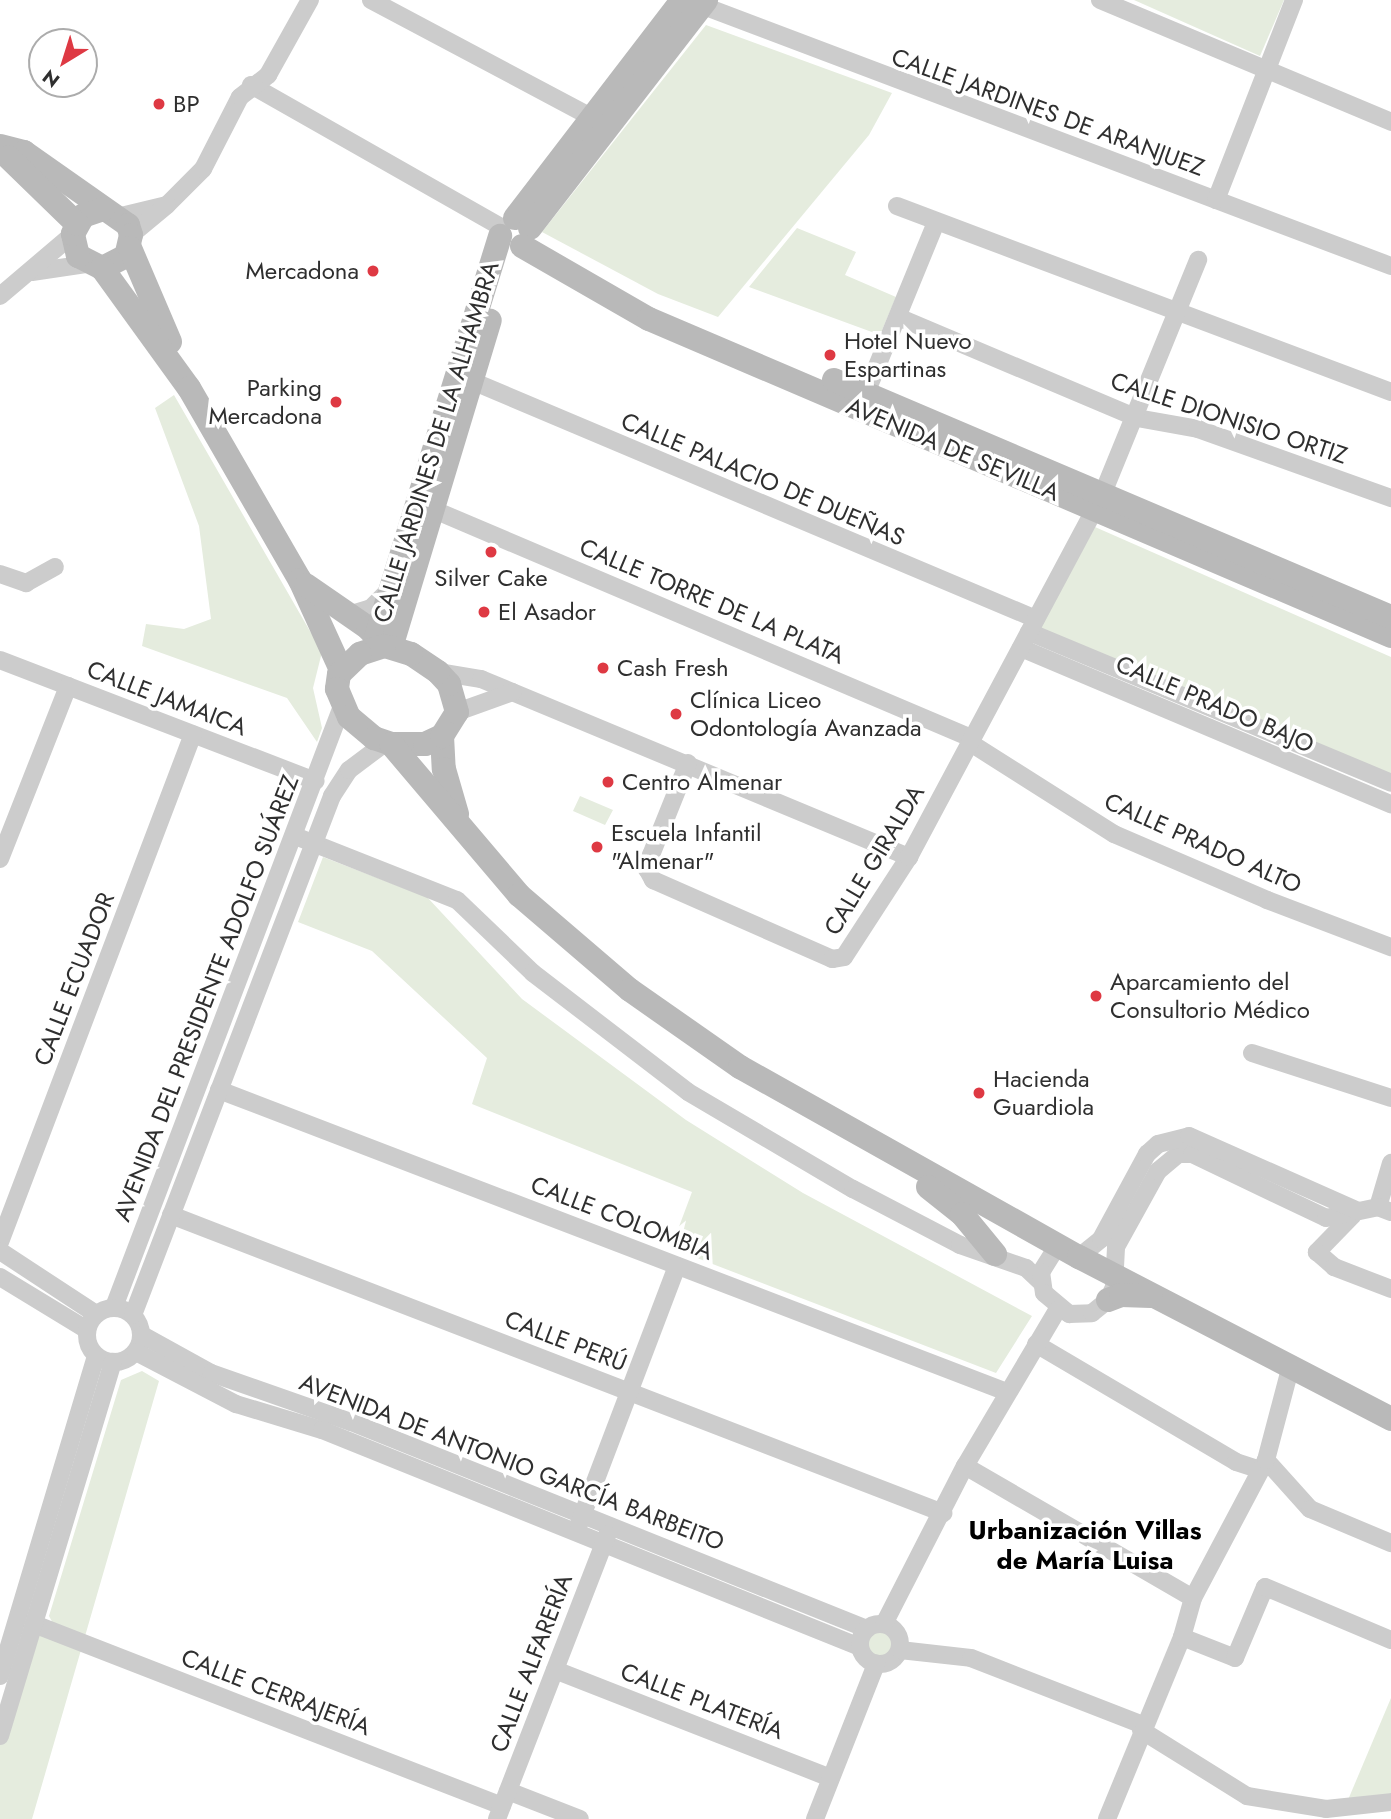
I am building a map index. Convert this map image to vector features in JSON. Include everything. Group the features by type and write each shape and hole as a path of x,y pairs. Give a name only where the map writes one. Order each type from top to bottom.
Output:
{"main road":[{"name":"CALLE JARDINES DE LA ALHAMBRA","path":"381,645 388,591 516,234 695,2"},
{"path":"0,148 24,152 121,227 189,388 300,580 341,670 337,689 342,706 360,728 388,744 459,822 519,895 630,990 740,1067 1068,1251 1290,1369 1391,1419"},
{"path":"0,148 75,229"},
{"path":"121,227 92,211 75,229 73,246 95,266 189,388"},
{"path":"95,266 120,263 121,227"},
{"name":"CALLE JARDINES DE LA ALHAMBRA","path":"381,645 432,509 516,234"},
{"name":"AVENIDA DE SEVILLA","path":"516,234 656,305 866,393 1391,636"},
{"name":"AVENIDA DE SEVILLA","path":"516,234 649,319 1391,617"},
{"path":"300,580 348,615 381,645 411,654 438,672 449,684 457,712 442,736 425,744 388,744"},
{"path":"341,670 381,645"},
{"path":"442,736 444,769 459,822"},
{"path":"740,1067 763,1093 944,1196 995,1254"},
{"path":"1108,1300 1121,1295 1155,1296"}],"street":[{"path":"121,227 167,205 203,169 240,97 251,85 268,75 310,0"},
{"path":"371,0 600,122"},
{"path":"1100,0 1391,122"},
{"path":"1216,200 1294,0"},
{"name":"CALLE JARDINES DE ARANJUEZ","path":"695,2 1391,265"},
{"path":"251,85 516,234"},
{"path":"897,206 1391,392"},
{"path":"866,393 936,222"},
{"path":"0,296 32,272 75,229"},
{"name":"CALLE GIRALDA","path":"688,763 649,862 647,869 653,880 832,959 844,957 854,947 909,857 1099,501 1137,418 1198,260"},
{"path":"32,272 95,266"},
{"name":"CALLE DIONISIO ORTIZ","path":"898,317 1137,418 1198,429 1391,498"},
{"name":"CALLE PALACIO DE DUEÑAS","path":"472,381 1029,633"},
{"name":"CALLE TORRE DE LA PLATA","path":"432,509 970,740"},
{"path":"0,574 26,583 55,567"},
{"path":"348,615 371,608 388,591"},
{"name":"CALLE PRADO BAJO","path":"1029,633 1391,783"},
{"name":"CALLE PRADO BAJO","path":"1029,633 1391,804"},
{"name":"CALLE JAMAICA","path":"0,660 316,781"},
{"path":"438,672 481,679 909,857"},
{"path":"0,859 68,686"},
{"path":"457,712 513,692"},
{"name":"AVENIDA DEL PRESIDENTE ADOLFO SUÁREZ","path":"114,1307 316,781 342,706"},
{"name":"CALLE ECUADOR","path":"0,1242 193,734"},
{"name":"CALLE PRADO ALTO","path":"970,740 1114,834 1267,900 1391,947"},
{"name":"AVENIDA DEL PRESIDENTE ADOLFO SUÁREZ","path":"134,1315 341,778 388,744"},
{"path":"295,836 457,900 533,973 688,1092 877,1201 960,1245 995,1254 1026,1268 1041,1282 1058,1309 1080,1315 1108,1300 1115,1275 1116,1247 1158,1171 1176,1146"},
{"path":"1252,1053 1391,1098"},
{"name":"CALLE COLOMBIA","path":"219,1090 1007,1392"},
{"path":"1041,1282 1041,1272 1068,1251 1101,1238 1147,1154 1176,1146 1326,1218 1335,1219 1358,1211 1385,1210 1391,1163"},
{"path":"1358,1211 1317,1252 1343,1272 1391,1289"},
{"name":"CALLE PERÚ","path":"171,1215 943,1513"},
{"path":"0,1251 96,1314"},
{"path":"575,1533 677,1266"},
{"path":"0,1277 87,1330 105,1359 34,1624 0,1736"},
{"path":"0,1676 105,1359 139,1343 134,1315 114,1307 96,1314 87,1330"},
{"path":"876,1626 898,1634 900,1650 893,1661 876,1664 866,1659 860,1647 876,1626 943,1513 965,1466 1058,1309"},
{"name":"AVENIDA DE ANTONIO GARCÍA BARBEITO","path":"139,1343 211,1373 876,1626"},
{"name":"AVENIDA DE ANTONIO GARCÍA BARBEITO","path":"139,1343 236,1404 322,1430 860,1647"},
{"path":"1036,1345 1236,1462 1264,1465 1310,1509 1391,1543"},
{"path":"1107,1819 1142,1727 1182,1637 1193,1598 1264,1465 1290,1369"},
{"path":"965,1466 1193,1598"},
{"name":"CALLE ALFARERÍA","path":"502,1805 612,1525"},
{"path":"1182,1637 1235,1658 1265,1587 1391,1640"},
{"name":"CALLE CERRAJERÍA","path":"34,1624 502,1805 580,1819"},
{"path":"900,1650 971,1658 1142,1727 1247,1796 1326,1810 1391,1802"},
{"path":"815,1819 876,1664"},
{"name":"CALLE PLATERÍA","path":"555,1670 831,1777"}],"shaded area":[{"path":"1134,0 1284,0 1260,56"},
{"path":"706,25 892,93 869,135 718,317 658,294 542,232"},
{"path":"797,228 856,252 845,275 896,297 880,335 749,287"},
{"path":"174,395 322,652 313,688 322,728 317,742 287,698 142,646 146,624 184,629 211,619 199,526 155,408"},
{"path":"1095,527 1391,657 1391,777 1039,630"},
{"path":"580,796 613,810 605,825 573,811"},
{"path":"323,857 427,897 522,999 686,1120 803,1193 1032,1316 996,1373 671,1248 692,1192 472,1104 487,1058 372,951 298,922"},
{"path":"142,1371 159,1381 32,1819 0,1819 0,1736 34,1624 58,1633 49,1616 121,1380"},
{"path":"880,1627 892,1632 897,1644 892,1656 880,1661 868,1656 863,1644 868,1632"},
{"path":"1391,1698 1391,1802 1345,1807"}],"place":[{"name":"BP","path":"159,104"},
{"name":"Mercadona","path":"373,271"},
{"name":"Hotel Nuevo Espartinas","path":"830,355"},
{"name":"Parking Mercadona","path":"336,402"},
{"name":"Silver Cake","path":"491,552"},
{"name":"El Asador","path":"484,612"},
{"name":"Cash Fresh","path":"603,668"},
{"name":"Clínica Liceo Odontología Avanzada","path":"676,714"},
{"name":"Centro Almenar","path":"608,782"},
{"name":"Escuela Infantil \"Almenar\"","path":"597,847"},
{"name":"Aparcamiento del Consultorio Médico","path":"1096,996"},
{"name":"Hacienda Guardiola","path":"979,1093"}],"district":[{"name":"Urbanización Villas de María Luisa","path":"1085,1546"}]}
